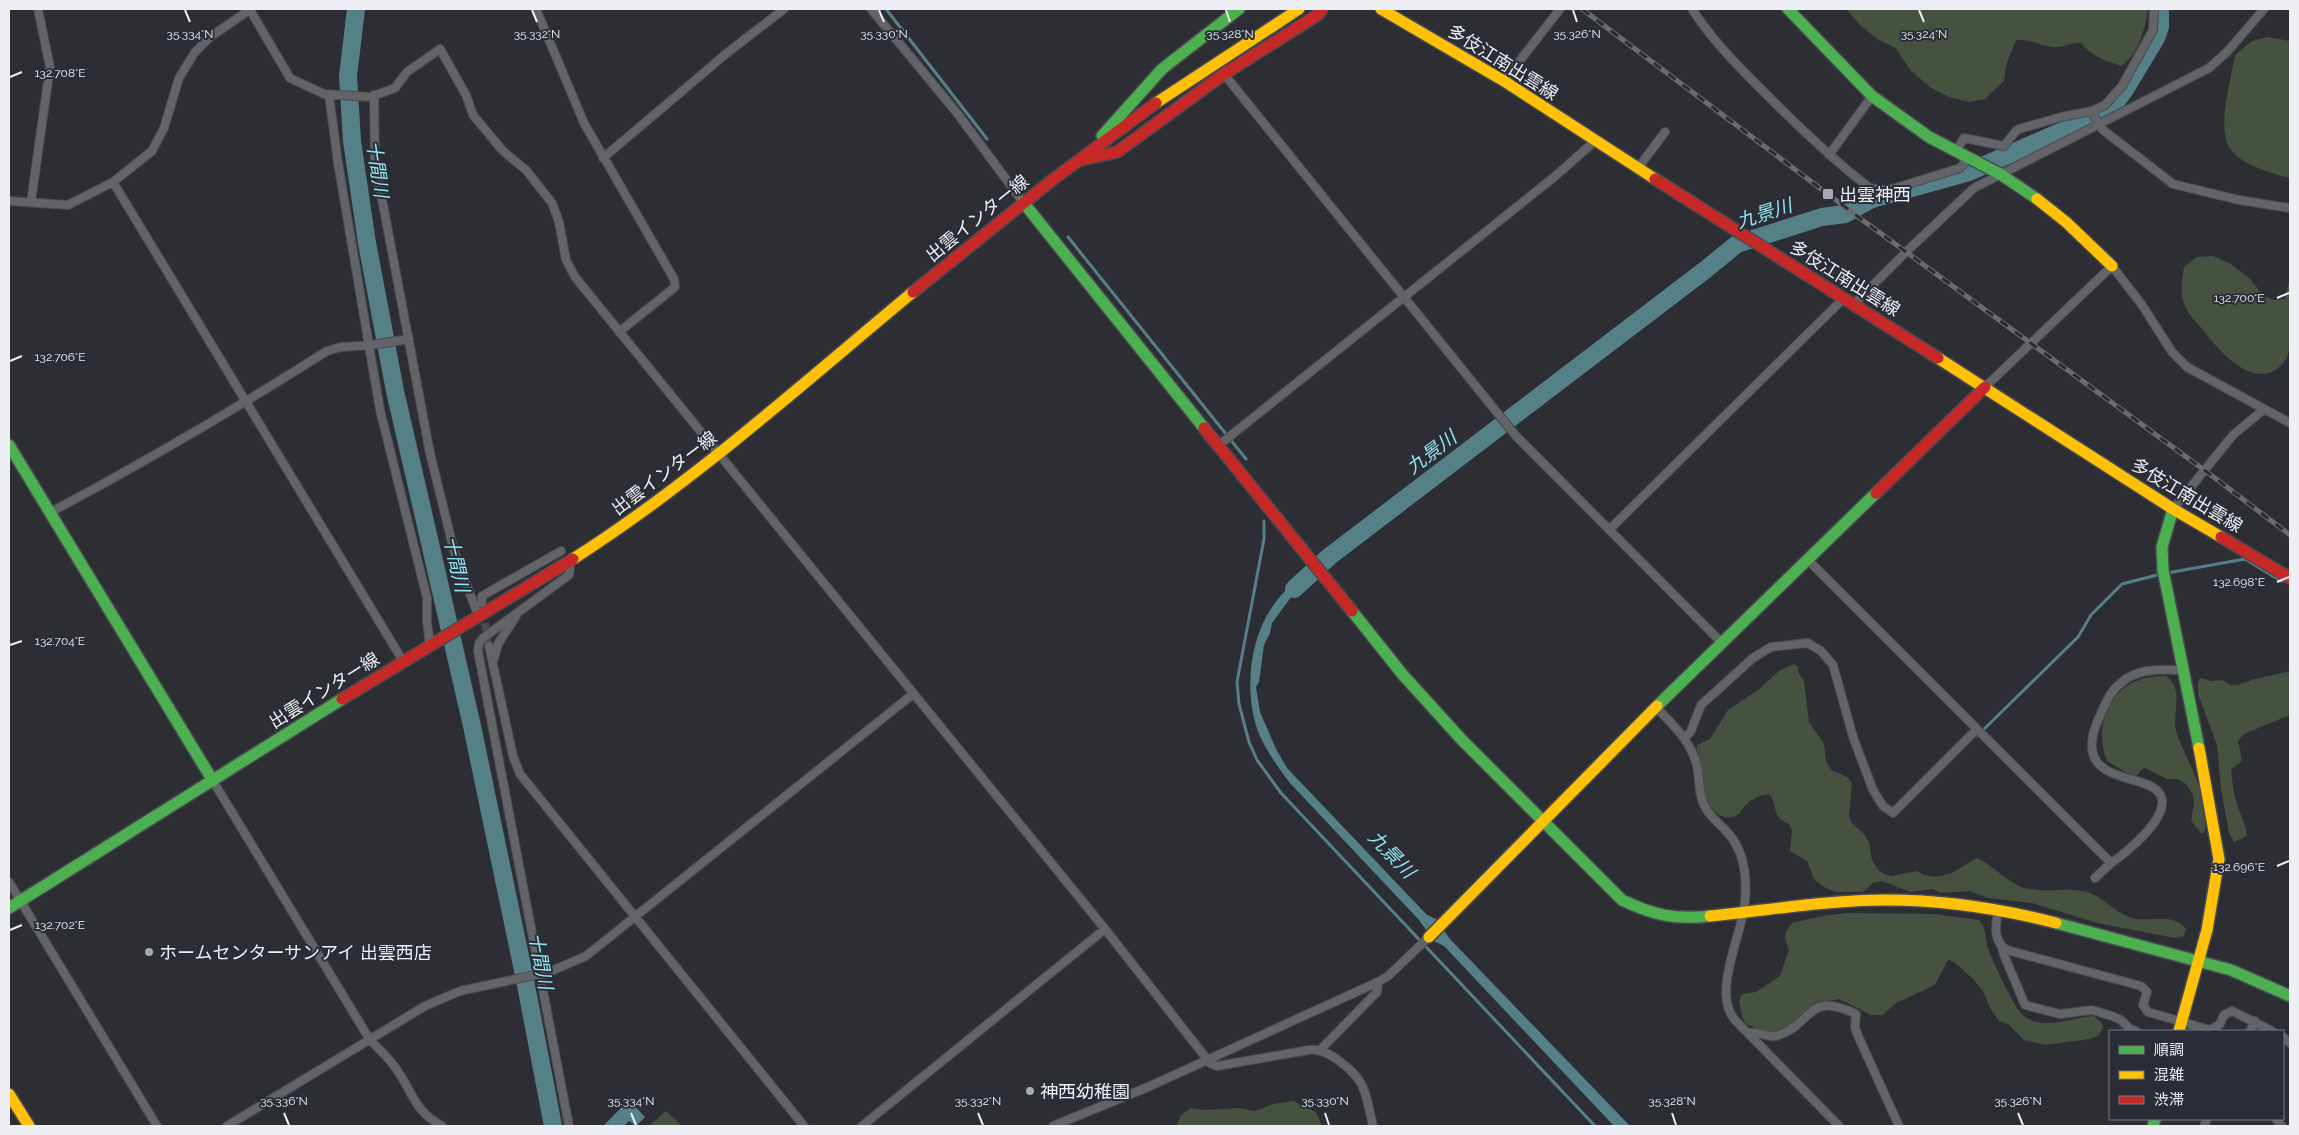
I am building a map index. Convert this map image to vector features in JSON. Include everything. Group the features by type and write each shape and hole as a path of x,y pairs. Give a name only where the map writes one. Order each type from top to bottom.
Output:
{"main road":[{"path":"1088,152 1162,69 1239,9"},
{"name":"出雲インター線","path":"9,908 403,661 616,531 662,499 718,456 1023,202 1088,152 1176,87 1299,9"},
{"path":"1077,161 1117,152 1224,74 1318,14 1322,9"},
{"name":"多伎江南出雲線","path":"1381,9 1504,81 1595,141 1985,387 2173,509 2290,578"},
{"path":"1788,9 1872,96 1930,138 2000,174 2030,194 2066,222 2112,266"},
{"path":"1023,202 1324,577 1431,707 1613,893 1640,909 1684,919 1840,902 1872,901 1924,902 1998,910 2053,922 2231,970 2290,996"},
{"path":"1425,941 1656,707 1723,644 1985,387"},
{"path":"9,445 214,781"},
{"path":"2173,509 2162,547 2163,562 2218,859 2214,896 2180,1026"},
{"path":"9,1094 29,1126"}],"street":[{"path":"32,202 50,67 38,9"},
{"path":"536,9 584,124 674,279 675,287 619,332"},
{"path":"603,158 727,53 784,9"},
{"path":"871,9 957,113 1023,202"},
{"path":"1504,81 1560,9"},
{"path":"1692,9 1711,36 1734,62 1829,155 1870,188 1880,190 1892,189 1960,168 1969,158"},
{"path":"2095,118 2122,86 2153,30 2154,9"},
{"path":"1854,304 1974,188 2095,118 2210,68 2227,52 2264,9"},
{"path":"9,201 68,205 113,182 152,151 164,128 180,78 195,52 210,37 251,10 290,78 331,95 372,96 395,88 407,72 440,49 466,95 473,115 503,151 526,170 552,203 559,222 566,260 575,277 718,456 1104,929 1207,1060 1217,1066 1320,1050 1332,1055 1362,1081 1373,1126"},
{"path":"1224,74 1512,431 1723,644"},
{"path":"331,95 380,410 427,598 427,621 434,642"},
{"path":"372,96 375,162 406,339 430,453 454,551 474,617"},
{"path":"1829,155 1872,96"},
{"path":"1956,151 1964,138 2004,146 2015,132 2020,129 2061,117 2095,118 2120,144 2173,184 2239,200 2290,208"},
{"path":"1638,168 1665,132"},
{"path":"1219,446 1403,296 1553,178 1595,141"},
{"path":"113,182 403,661"},
{"path":"1985,387 2112,266 2142,305 2172,352 2186,367 2290,423"},
{"path":"1610,529 1843,298"},
{"path":"51,512 247,401 327,351 341,347 371,346 406,339"},
{"path":"2173,509 2233,435 2263,410"},
{"path":"482,603 482,596 561,551"},
{"path":"1808,560 2111,863"},
{"path":"569,1126 478,651 479,643 483,638 569,575 570,568"},
{"path":"493,663 498,644 521,610"},
{"path":"1685,738 1691,731 1701,705 1734,673 1772,647 1803,642 1821,651 1833,665 1853,737 1873,790 1880,802 1893,813 1977,729"},
{"path":"489,646 513,756 520,774 804,1126"},
{"path":"2095,878 2141,840 2161,810 2162,800 2155,789 2106,770 2099,764 2092,746 2093,732 2108,696 2124,680 2146,670 2184,670"},
{"path":"227,1126 425,1006 460,991 560,969 586,956 912,694"},
{"path":"1656,707 1685,738 1694,755 1700,796 1705,807 1736,844 1744,866 1745,902 1726,985 1726,996 1731,1016 1839,1126"},
{"path":"214,781 370,1040 395,1066 419,1108 428,1118 442,1126"},
{"path":"9,882 157,1126"},
{"path":"1998,910 1996,933 2026,1005 2060,1014 2092,1010 2121,1020 2130,1030"},
{"path":"862,1126 1104,929"},
{"path":"1052,1126 1207,1060 1378,982 1388,976 1425,941"},
{"path":"2002,947 2141,986 2147,992 2144,1004 2148,1012 2180,1026 2210,1030 2220,1024 2224,1015 2232,1011 2270,1030"},
{"path":"1320,1050 1377,992 1378,982"},
{"path":"1750,1034 1757,1032 1771,1037 1777,1036 1794,1026 1814,1009 1825,1006 1838,1006 1856,1014 1856,1028 1859,1038 1899,1126"},
{"path":"2250,1030 2255,1021"}],"green space":[{"path":"1846,9 2148,9 2140,40 2132,55 2121,66 2094,55 2081,43 2052,47 2026,40 2016,40 2006,65 2004,81 1985,99 1970,102 1949,97 1931,88 1910,70 1896,48 1879,40 1861,26"},
{"path":"2268,37 2290,41 2290,178 2257,167 2240,158 2229,147 2224,127 2228,89 2235,55 2252,41"},
{"path":"2213,256 2231,264 2250,279 2263,295 2273,300 2285,299 2290,277 2290,345 2285,361 2274,371 2263,374 2251,372 2240,367 2219,349 2186,308 2182,293 2184,267 2197,257"},
{"path":"1794,664 1798,667 1798,672 1804,681 1809,722 1824,744 1826,761 1831,770 1847,777 1852,783 1849,816 1851,822 1864,834 1869,843 1872,860 1878,870 1891,876 1917,871 1924,875 1936,877 1952,873 1977,858 2022,887 2037,890 2075,890 2090,893 2124,915 2136,919 2170,919 2176,921 2186,929 2184,936 2175,938 2097,923 2032,903 1988,898 1970,891 1941,893 1933,889 1911,892 1882,881 1873,883 1863,892 1836,892 1824,887 1814,879 1807,861 1790,851 1792,830 1789,824 1779,818 1774,802 1769,794 1752,800 1735,816 1724,817 1716,812 1709,804 1700,779 1697,745 1710,739 1728,710 1758,690 1779,671"},
{"path":"2290,671 2290,715 2244,734 2238,741 2242,761 2231,769 2231,773 2237,805 2247,836 2234,842 2229,833 2221,789 2217,745 2198,694 2198,682 2200,678 2212,681 2222,680 2231,685 2239,685 2251,680"},
{"path":"2166,676 2172,682 2175,689 2175,726 2177,734 2198,783 2204,803 2206,824 2203,833 2191,821 2194,804 2193,795 2186,784 2178,779 2167,779 2145,768 2137,775 2132,776 2107,761 2104,749 2103,725 2111,703 2118,694 2127,686 2139,680"},
{"path":"1848,913 1934,914 1979,920 1983,926 1988,948 1998,972 2017,1008 2026,1018 2045,1023 2094,1016 2101,1022 2103,1028 2098,1036 2089,1039 2046,1045 2024,1040 2008,1024 1999,1021 1990,1008 1983,991 1973,979 1954,962 1948,960 1935,985 1896,1003 1882,1015 1871,1015 1839,999 1815,1003 1786,1028 1777,1032 1769,1033 1746,1024 1742,1017 1739,1001 1742,994 1756,992 1780,976 1789,950 1785,939 1786,931 1792,923 1822,916"},
{"path":"1293,1101 1316,1112 1322,1126 1176,1126 1181,1115 1191,1108 1205,1110 1239,1108 1255,1111 1273,1104"},
{"path":"666,1111 682,1126 649,1126"}],"water":[{"path":"1310,571 1314,576 1297,589 1272,623 1270,633 1264,645 1259,682 1256,687 1260,712 1276,749 1287,768 1427,915 1436,919 1450,939 1630,1126 1614,1126 1444,946 1434,941 1419,920 1289,782 1266,747 1259,734 1251,700 1250,682 1255,646 1268,613 1278,599"},
{"path":"629,1100 645,1117 636,1126 629,1121 624,1126 603,1126"}],"waterway":[{"name":"十間川","path":"356,9 348,76 352,141 367,243 395,391 472,726 525,980 553,1126"},
{"path":"886,9 987,139"},
{"name":"九景川","path":"1294,589 1330,556 1737,244 1822,217 1845,214 1872,199 1969,172 2101,114 2116,102 2124,91 2156,38 2160,27 2160,9"},
{"path":"1068,237 1246,459"},
{"path":"1264,521 1264,539 1237,682 1239,704 1249,742 1257,760 1281,793 1595,1126"},
{"path":"2167,573 2245,559 2281,581 2285,581 2290,571"},
{"path":"1977,736 2078,637 2091,615 2122,584 2161,574"}],"tunnel":[{"path":"483,611 489,646"}],"railway":[{"path":"1582,9 1861,219 2290,535"}],"traffic: fast":[{"path":"1102,136 1162,69 1239,9"},
{"path":"1788,9 1872,96 1929,137 2000,174 2037,199"},
{"path":"1023,202 1204,428"},
{"path":"9,445 213,781"},
{"path":"1657,706 1876,493"},
{"path":"2173,509 2162,547 2163,570 2199,748"},
{"path":"1352,611 1403,675 1462,740 1622,900 1664,915 1675,917 1710,916"},
{"path":"9,908 342,699"},
{"path":"2056,923 2231,970 2290,996"},
{"path":"2153,1126 2155,1120"}],"traffic: slow":[{"path":"1156,103 1299,9"},
{"path":"1381,9 1504,81 1655,179"},
{"path":"2037,199 2066,222 2112,266"},
{"path":"573,559 618,529 705,464 913,292"},
{"path":"1938,358 2173,509 2221,537"},
{"path":"1429,937 1657,706"},
{"path":"2179,1030 2207,930 2219,859 2199,748"},
{"path":"1710,916 1823,903 1893,900 1976,907 2056,923"},
{"path":"9,1094 29,1126"}],"traffic: jam":[{"path":"1081,160 1117,152 1224,74 1319,14 1322,9"},
{"path":"913,292 1051,181 1156,103"},
{"path":"1655,179 1938,358"},
{"path":"1876,493 1985,387"},
{"path":"1204,428 1352,611"},
{"path":"2221,537 2290,578"},
{"path":"342,699 573,559"}],"place":[{"name":"出雲神西","path":"1828,194"},
{"name":"ホームセンターサンアイ 出雲西店","path":"149,952"},
{"name":"神西幼稚園","path":"1030,1091"}]}
